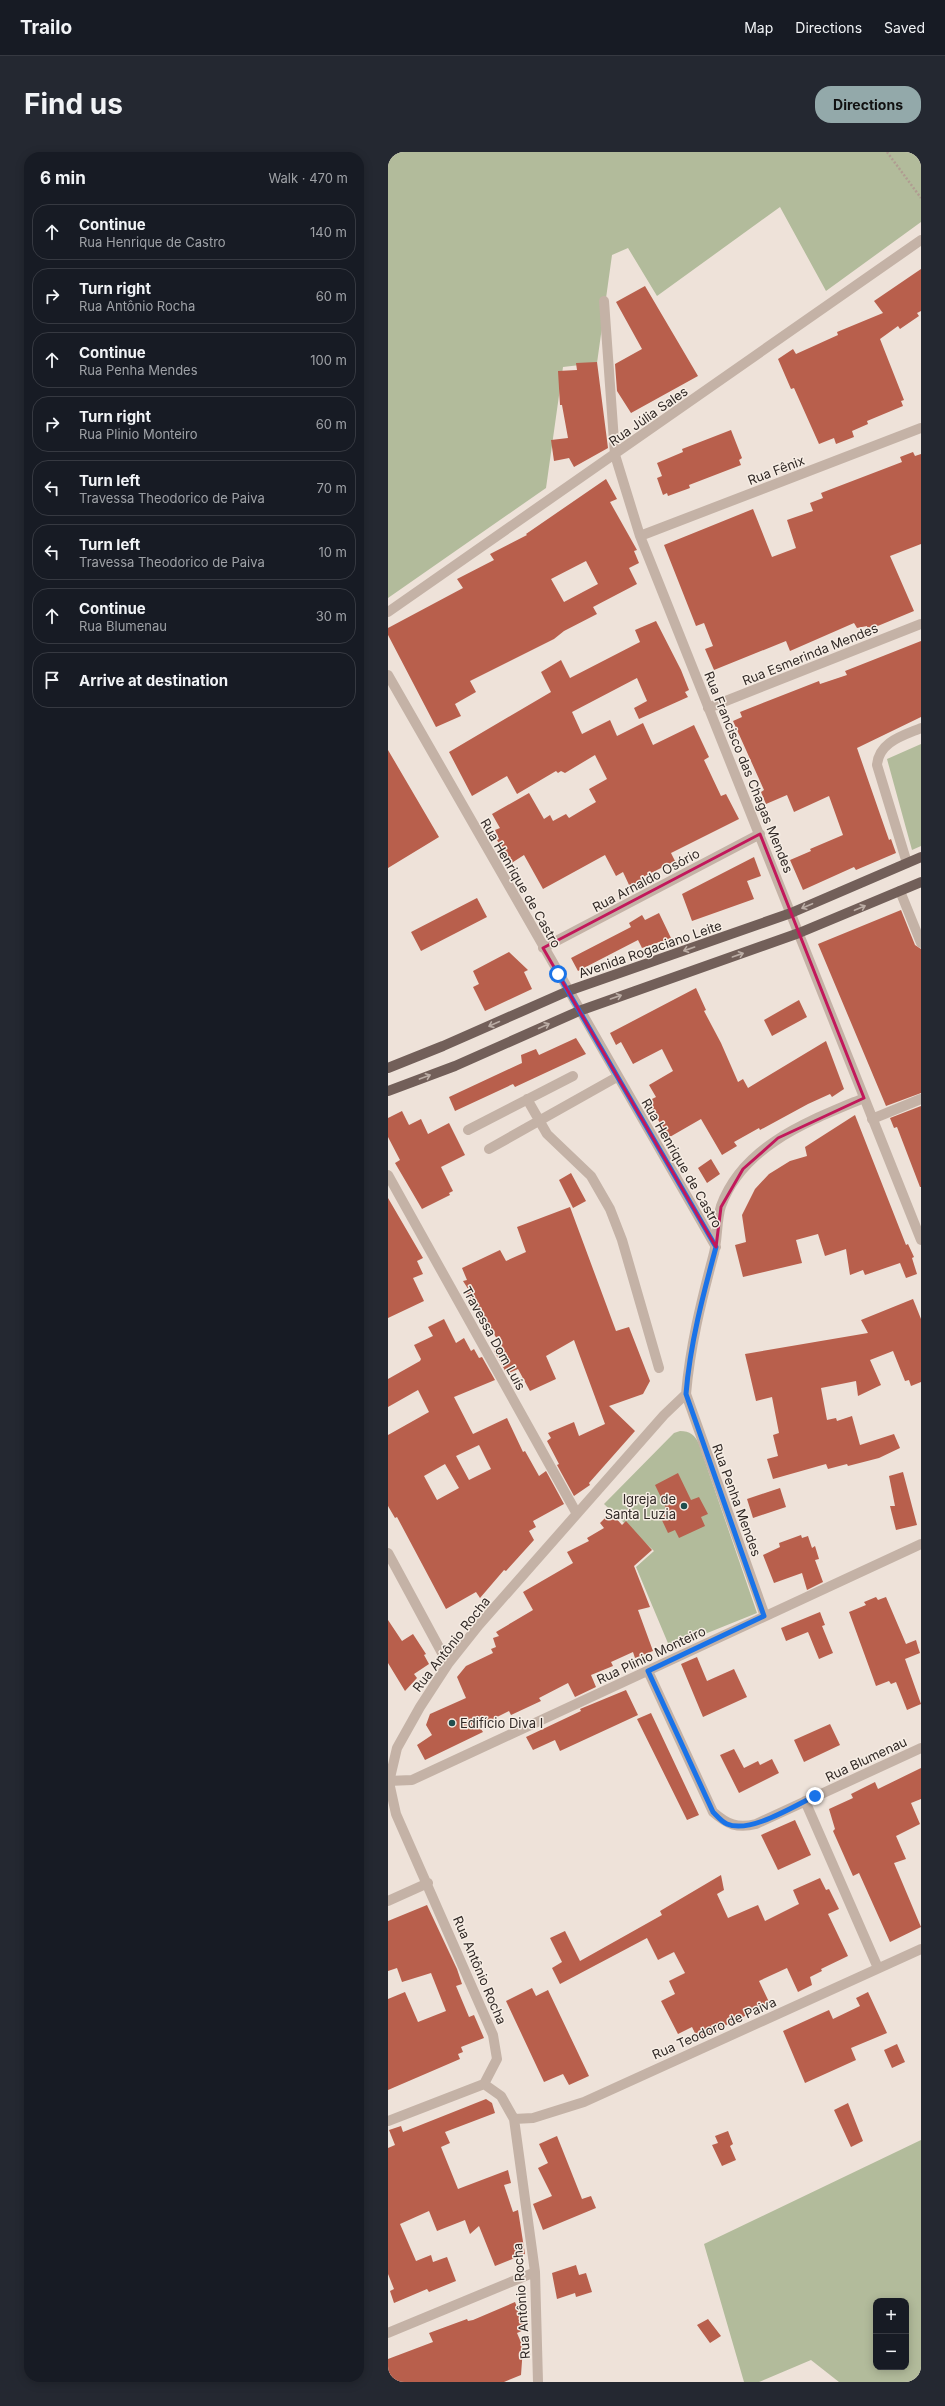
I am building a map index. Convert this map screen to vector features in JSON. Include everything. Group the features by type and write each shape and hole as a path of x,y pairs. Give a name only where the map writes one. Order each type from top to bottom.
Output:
{"main road":[{"name":"Avenida Rogaciano Leite","path":"388,1068 443,1046 568,991 791,913 921,857"},
{"path":"388,1091 455,1066 579,1011 799,933 921,882"}],"street":[{"name":"Rua Júlia Sales","path":"388,612 921,240"},
{"name":"Rua Francisco das Chagas Mendes","path":"604,301 615,455 640,536 921,1240"},
{"name":"Rua Fênix","path":"640,536 921,428"},
{"name":"Rua Esmerinda Mendes","path":"708,708 921,624"},
{"name":"Rua Henrique de Castro","path":"388,675 579,1011 716,1247"},
{"path":"907,863 876,765 878,757 886,744 921,728"},
{"name":"Rua Arnaldo Osório","path":"543,948 760,834"},
{"path":"900,891 921,943"},
{"path":"468,1130 573,1076"},
{"path":"489,1149 617,1077"},
{"path":"686,1394 688,1368 704,1291 716,1247 721,1207 743,1169 760,1152 778,1138 864,1098"},
{"path":"527,1099 539,1121 554,1143 591,1176 610,1209 622,1240 659,1368"},
{"path":"872,1119 921,1099"},
{"name":"Travessa Dom Luís","path":"388,1175 577,1514"},
{"name":"Rua Antônio Rocha","path":"538,2382 535,2272 514,2119 501,2096 484,2084 497,2059 493,2035 428,1883 396,1814 388,1781 397,1748 404,1733 448,1664 479,1625 664,1415 686,1394"},
{"name":"Rua Penha Mendes","path":"686,1394 764,1616"},
{"name":"Rua Plinio Monteiro","path":"388,1781 412,1780 921,1544"},
{"path":"388,1553 448,1664"},
{"name":"Rua Blumenau","path":"648,1671 713,1812 727,1824 744,1827 756,1824 921,1748"},
{"path":"805,1801 878,1968"},
{"path":"388,1901 428,1883"},
{"name":"Rua Teodoro de Paiva","path":"514,2119 533,2118 584,2102 921,1949"},
{"path":"388,2121 484,2084"},
{"path":"388,2333 535,2272"}],"path":[{"path":"887,152 921,198"}],"highlighted area":[{"path":"760,834 864,1098 778,1138 743,1169 721,1207 716,1247 543,948"}],"green space":[{"path":"388,152 921,152 921,222 826,291 780,207 657,296 628,248 612,255 597,363 563,367 546,488 388,598"},
{"path":"921,744 921,846 912,850 887,759"},
{"path":"680,1431 692,1434 699,1444 757,1613 670,1648 636,1567 654,1551 604,1504 674,1433"},
{"path":"921,2140 921,2382 839,2382 811,2360 759,2382 744,2382 704,2244"}],"building":[{"path":"921,269 921,311 917,313 919,316 900,329 898,326 880,339 904,400 901,401 903,406 867,421 868,424 852,431 854,437 836,444 834,438 819,444 794,388 791,389 778,359 793,349 796,354 838,335 837,332 883,313 874,301"},
{"path":"645,286 698,376 631,413 617,391 615,364 642,349 616,302"},
{"path":"597,362 608,448 574,467 569,458 554,461 551,440 568,438 562,405 560,405 558,371 577,370 576,363"},
{"path":"731,430 742,458 739,460 741,465 689,485 690,488 668,496 667,493 663,495 657,478 662,476 657,463 683,452 682,449"},
{"path":"913,452 915,456 921,454 921,544 890,556 914,611 868,630 867,626 857,628 854,623 790,651 786,641 714,670 705,649 713,646 704,623 696,626 664,545 753,509 772,557 796,548 787,520 813,511 810,503 823,498 821,493 902,462 900,457"},
{"path":"606,479 617,499 610,502 637,550 634,551 639,563 629,568 637,584 593,607 597,614 564,631 554,639 470,681 476,692 455,704 461,716 436,727 388,635 388,628 463,588 457,579 494,560 490,554 527,535 526,534","holes":["586,561 598,584 564,602 551,579"]},
{"path":"656,621 681,670 689,690 685,692 688,697 639,719 634,708 647,701 637,678 572,712 582,734 610,720 617,736 643,723 653,745 694,725 709,757 704,760 721,796 726,794 739,819 671,853 675,861 641,878 643,880 630,887 623,872 616,876 605,855 543,889 524,855 510,864 497,840 499,839 495,830 500,828 492,814 529,793 544,819 550,815 553,821 566,814 569,818 596,802 589,789 607,779 595,755 565,773 561,771 558,773 556,771 517,794 507,776 472,796 449,752 551,692 541,672 561,660 570,678 640,642 635,630"},
{"path":"921,641 921,717 857,748 889,840 891,839 896,853 856,870 854,867 803,890 790,860 811,851 810,849 843,835 829,796 794,812 787,795 766,804 761,792 764,790 733,721 742,717 740,712 819,681 820,684 847,675 845,671"},
{"path":"388,750 439,837 388,868"},
{"path":"754,857 761,876 747,881 754,899 692,921 682,894"},
{"path":"477,898 487,917 421,951 411,932"},
{"path":"901,910 915,945 921,949 921,1093 886,1106 818,944"},
{"path":"659,913 671,938 642,948 638,940 578,971 571,958 631,927 629,923 642,915 645,920"},
{"path":"509,952 528,970 524,972 532,989 485,1011 473,987 479,984 473,971"},
{"path":"696,988 706,1010 704,1011 721,1043 738,1082 743,1079 748,1088 826,1041 844,1089 832,1097 830,1094 760,1130 759,1128 734,1142 737,1146 722,1155 701,1119 668,1138 648,1101 656,1097 649,1085 673,1071 662,1049 633,1064 621,1042 616,1045 610,1033"},
{"path":"799,1000 807,1017 772,1036 764,1020"},
{"path":"576,1038 586,1054 515,1087 513,1084 455,1111 449,1097 522,1063 521,1055 536,1049 539,1055"},
{"path":"921,1106 920,1187 897,1127 894,1128 890,1118"},
{"path":"402,1111 409,1125 421,1119 428,1134 449,1123 465,1155 441,1167 453,1191 449,1193 450,1195 422,1209 395,1163 400,1160 388,1137 388,1118"},
{"path":"855,1115 906,1245 908,1244 914,1257 912,1258 917,1274 906,1278 900,1263 865,1275 863,1270 850,1275 846,1249 825,1256 818,1234 796,1240 802,1263 743,1277 735,1245 746,1242 742,1215 755,1189 769,1174 790,1161 807,1156 805,1147"},
{"path":"711,1159 720,1174 707,1183 698,1168"},
{"path":"571,1173 586,1201 573,1208 559,1180"},
{"path":"388,1198 423,1258 417,1261 423,1274 413,1278 424,1301 388,1318"},
{"path":"570,1207 616,1331 629,1327 650,1381 643,1394 609,1406 635,1431 589,1483 590,1485 574,1496 557,1465 559,1464 547,1441 551,1438 548,1433 574,1422 579,1436 605,1424 574,1340 546,1356 556,1379 530,1391 518,1369 507,1374 494,1351 502,1348 489,1325 486,1327 467,1293 470,1292 463,1281 467,1280 462,1268 500,1250 506,1261 526,1252 517,1227"},
{"path":"913,1299 921,1319 921,1382 911,1386 909,1380 905,1381 893,1351 870,1360 881,1385 858,1396 856,1381 821,1388 827,1420 836,1418 837,1421 852,1416 860,1445 894,1434 900,1448 879,1458 848,1466 847,1464 828,1469 826,1464 773,1479 767,1459 778,1456 773,1435 779,1433 772,1397 756,1401 745,1354 868,1333 861,1320"},
{"path":"444,1319 456,1343 464,1338 471,1351 474,1349 479,1358 482,1357 495,1380 454,1397 473,1434 507,1418 523,1452 525,1451 539,1476 546,1471 564,1504 533,1521 536,1527 529,1531 534,1540 506,1571 504,1570 480,1598 476,1592 446,1609 397,1517 395,1518 388,1506 388,1435 429,1412 418,1390 388,1407 388,1379 420,1361 421,1359 414,1345 433,1336 428,1327","holes":["479,1445 491,1469 469,1480 456,1456","445,1464 459,1488 437,1500 424,1476"]},
{"path":"903,1472 917,1525 896,1530 890,1506 895,1506 889,1476"},
{"name":"Igreja de Santa Luzia","path":"678,1473 691,1500 699,1497 708,1514 701,1517 705,1526 679,1538 675,1530 668,1533 660,1516 668,1512 655,1485"},
{"path":"780,1488 786,1507 753,1518 747,1499"},
{"path":"609,1514 612,1517 614,1516 622,1525 626,1521 652,1550 634,1566 650,1607 638,1610 653,1651 635,1658 633,1652 611,1662 613,1666 591,1675 596,1687 575,1697 568,1683 539,1698 541,1701 511,1715 509,1711 479,1726 483,1732 425,1760 417,1745 432,1735 426,1725 430,1714 466,1698 457,1677 466,1666 493,1653 491,1649 496,1647 493,1638 499,1636 496,1632 533,1610 523,1592 573,1563 567,1552 589,1541 587,1538 604,1528 600,1523"},
{"path":"801,1535 802,1538 808,1536 812,1548 815,1546 819,1559 815,1560 823,1582 807,1590 802,1573 774,1583 763,1555 780,1547 779,1543"},
{"path":"876,1597 878,1600 886,1597 906,1644 916,1640 920,1653 905,1659 921,1704 907,1710 896,1682 891,1684 889,1681 876,1686 849,1612 866,1605 864,1602"},
{"path":"820,1612 825,1625 822,1626 833,1653 819,1659 808,1632 786,1641 781,1628"},
{"path":"388,1620 402,1641 413,1634 426,1654 424,1655 429,1664 414,1674 417,1678 405,1691 388,1663"},
{"path":"697,1657 707,1681 734,1669 747,1697 703,1717 681,1664"},
{"path":"626,1690 638,1715 560,1751 555,1740 533,1750 526,1737 581,1711 580,1709"},
{"path":"651,1713 699,1815 687,1820 637,1719"},
{"path":"830,1724 840,1745 804,1762 794,1740"},
{"path":"734,1749 744,1768 758,1761 760,1765 772,1759 779,1773 739,1793 720,1755"},
{"path":"921,1768 921,1799 911,1803 920,1824 896,1836 906,1859 894,1863 921,1927 890,1942 859,1873 853,1876 833,1831 835,1829 829,1809 853,1798 851,1794 875,1782 878,1789"},
{"path":"795,1820 811,1855 778,1870 761,1835"},
{"path":"721,1875 724,1890 717,1894 728,1918 758,1905 765,1921 799,1904 793,1890 820,1878 826,1890 829,1889 839,1909 828,1914 848,1956 821,1969 822,1971 810,1977 812,1985 798,1992 787,1968 759,1981 769,2002 749,2012 753,2012 698,2039 692,2027 678,2034 661,2001 675,1994 669,1981 685,1973 674,1952 658,1960 647,1938 560,1984 552,1968 562,1962 550,1938 565,1931 580,1961 662,1915 660,1911"},
{"path":"427,1905 457,1969 462,1984 456,1986 469,2017 474,2015 484,2038 461,2047 463,2052 458,2054 460,2059 388,2090 388,1999 405,1992 418,2022 446,2011 431,1973 402,1982 397,1968 388,1971 388,1921"},
{"path":"532,1988 536,1996 548,1990 589,2076 569,2085 563,2074 544,2082 506,2001"},
{"path":"868,1992 887,2033 851,2048 856,2060 805,2083 783,2031 829,2010 833,2019 860,2006 856,1998"},
{"path":"897,2044 905,2062 892,2068 884,2050"},
{"path":"486,2099 492,2103 495,2113 445,2132 450,2143 441,2147 458,2189 508,2170 511,2183 504,2185 513,2212 518,2210 525,2254 495,2266 479,2226 470,2234 465,2220 437,2231 429,2211 400,2224 416,2261 431,2255 433,2262 447,2257 456,2281 429,2292 427,2289 394,2303 390,2291 394,2289 388,2274 388,2148 395,2145 389,2130 401,2126 403,2132"},
{"path":"848,2103 863,2141 851,2147 834,2110"},
{"path":"728,2131 733,2144 730,2146 736,2160 722,2166 712,2145 718,2143 715,2136"},
{"path":"557,2136 582,2199 591,2196 596,2208 543,2230 533,2204 552,2196 538,2168 548,2163 539,2144"},
{"path":"576,2265 579,2275 586,2273 592,2292 576,2297 575,2293 557,2299 552,2273"},
{"path":"515,2302 526,2329 517,2333 523,2347 521,2375 504,2382 388,2382 388,2359 433,2342 429,2333 467,2319 468,2321 473,2320"},
{"path":"708,2319 721,2336 710,2343 697,2325"}],"place":[{"name":"Igreja de Santa Luzia","path":"684,1506"},
{"name":"Edifício Diva I","path":"452,1723"}],"route":[{"path":"558,974 716,1247 704,1291 688,1368 686,1394 764,1616 648,1671 713,1812 727,1824 744,1827 756,1824 815,1796"}]}
